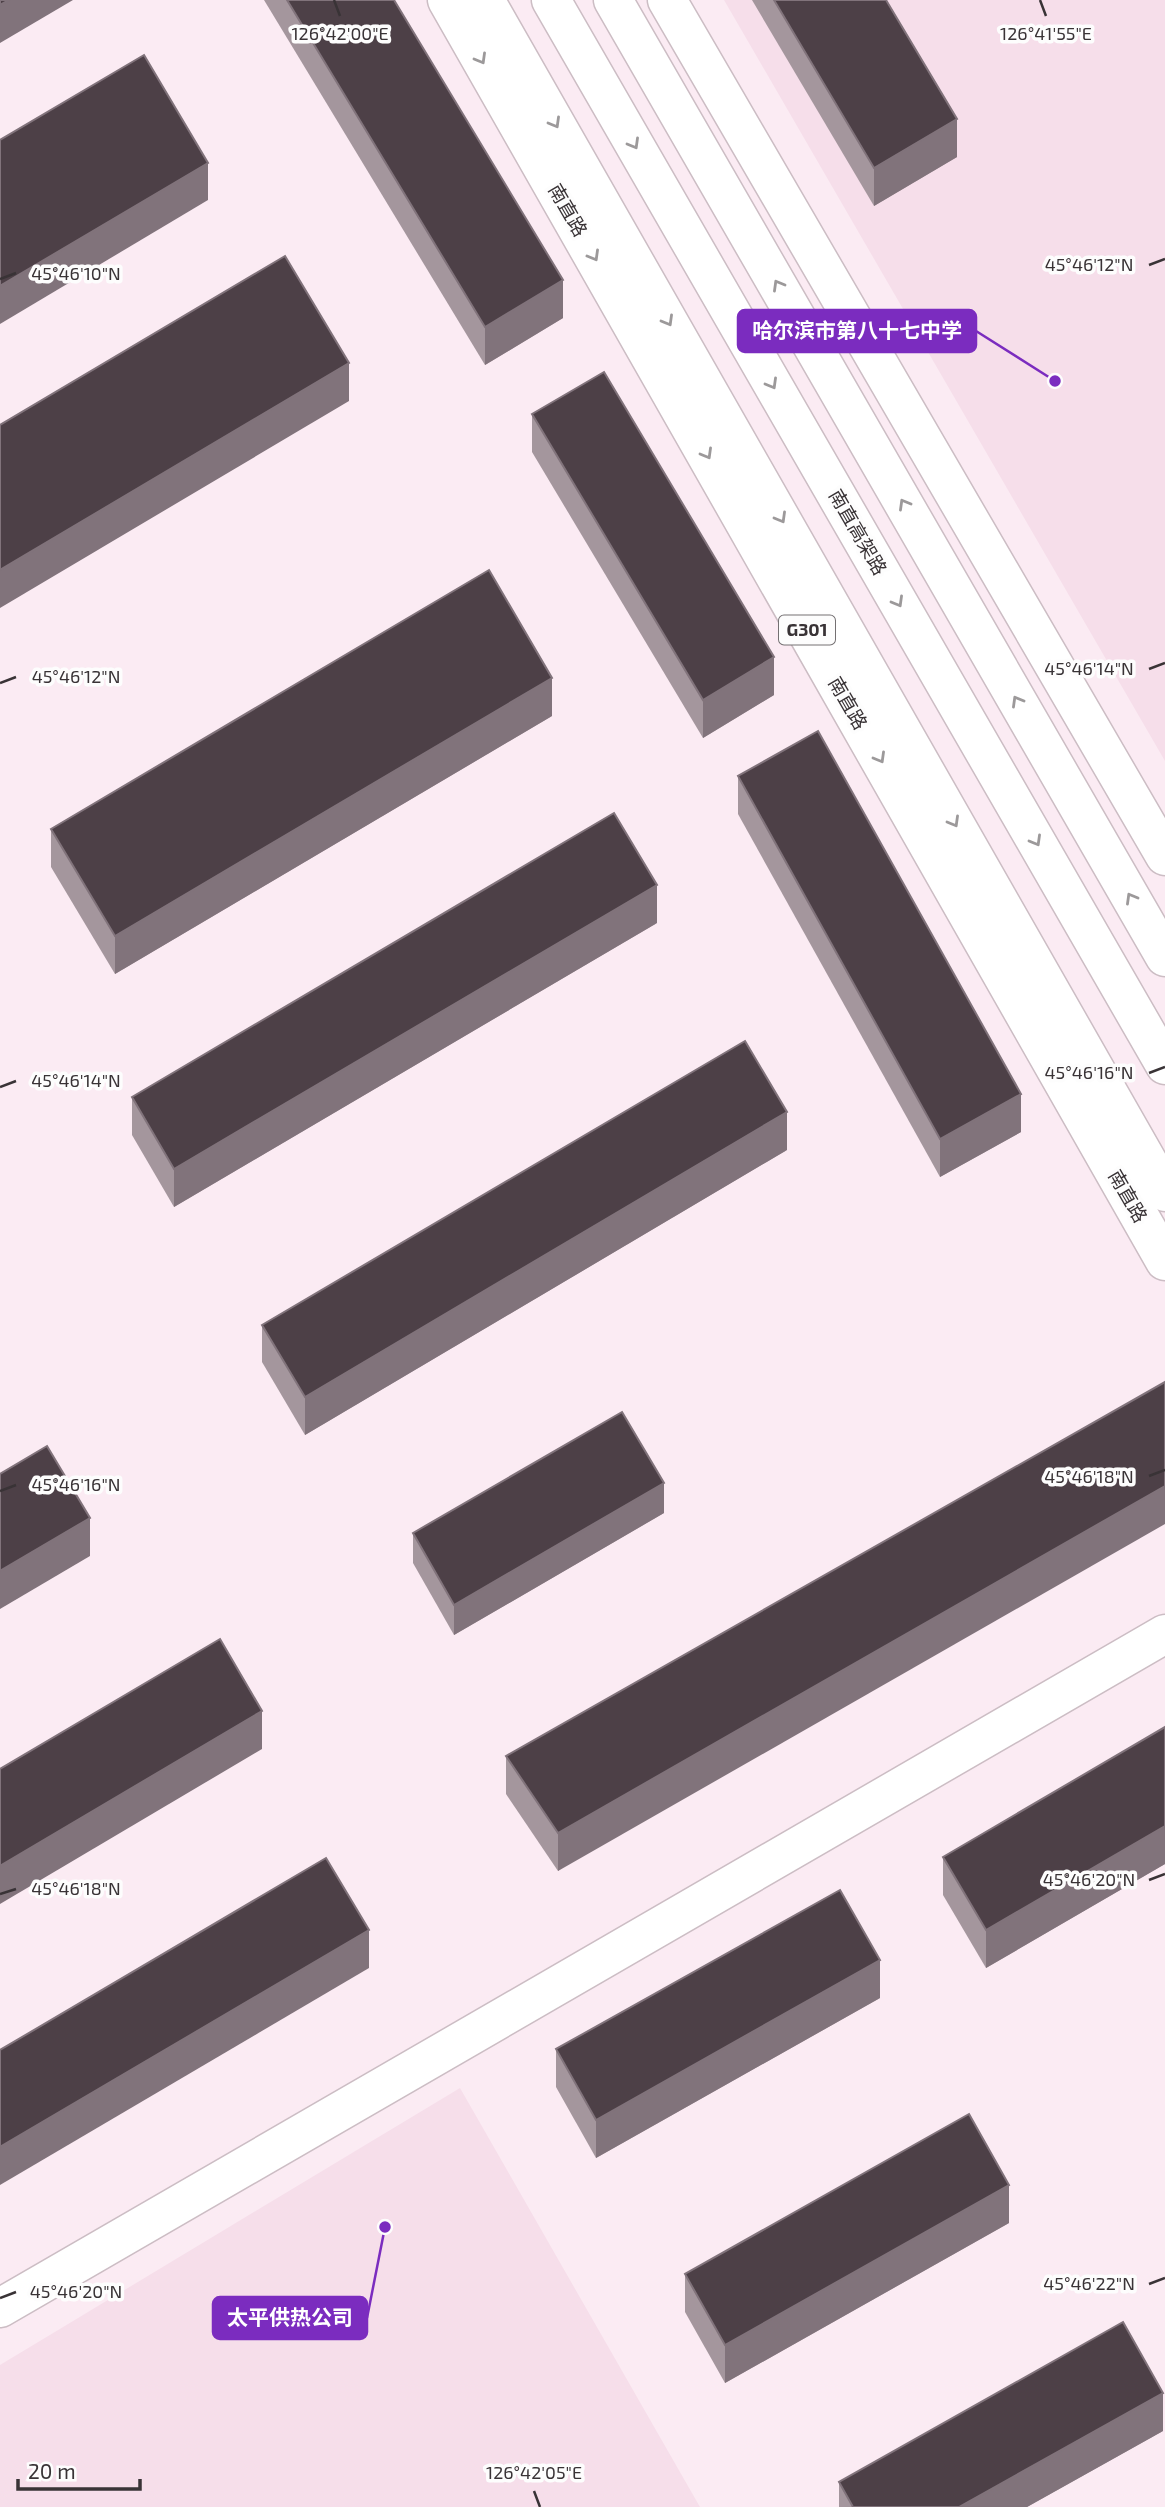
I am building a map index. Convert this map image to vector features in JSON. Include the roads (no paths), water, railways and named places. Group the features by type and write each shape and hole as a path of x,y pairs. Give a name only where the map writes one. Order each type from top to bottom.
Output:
{"main road":[{"name":"南直路","path":"447,0 1165,1261"},
{"path":"485,0 1165,1192"},
{"name":"南直高架路","path":"551,0 1165,1065"},
{"path":"613,0 1165,957"},
{"path":"667,0 1165,856"},
{"path":"674,0 779,184 1165,825"},
{"path":"0,2308 1165,1633"}],"place":[{"name":"哈尔滨市第八十七中学","path":"1055,381"},
{"name":"太平供热公司","path":"385,2227"}]}
